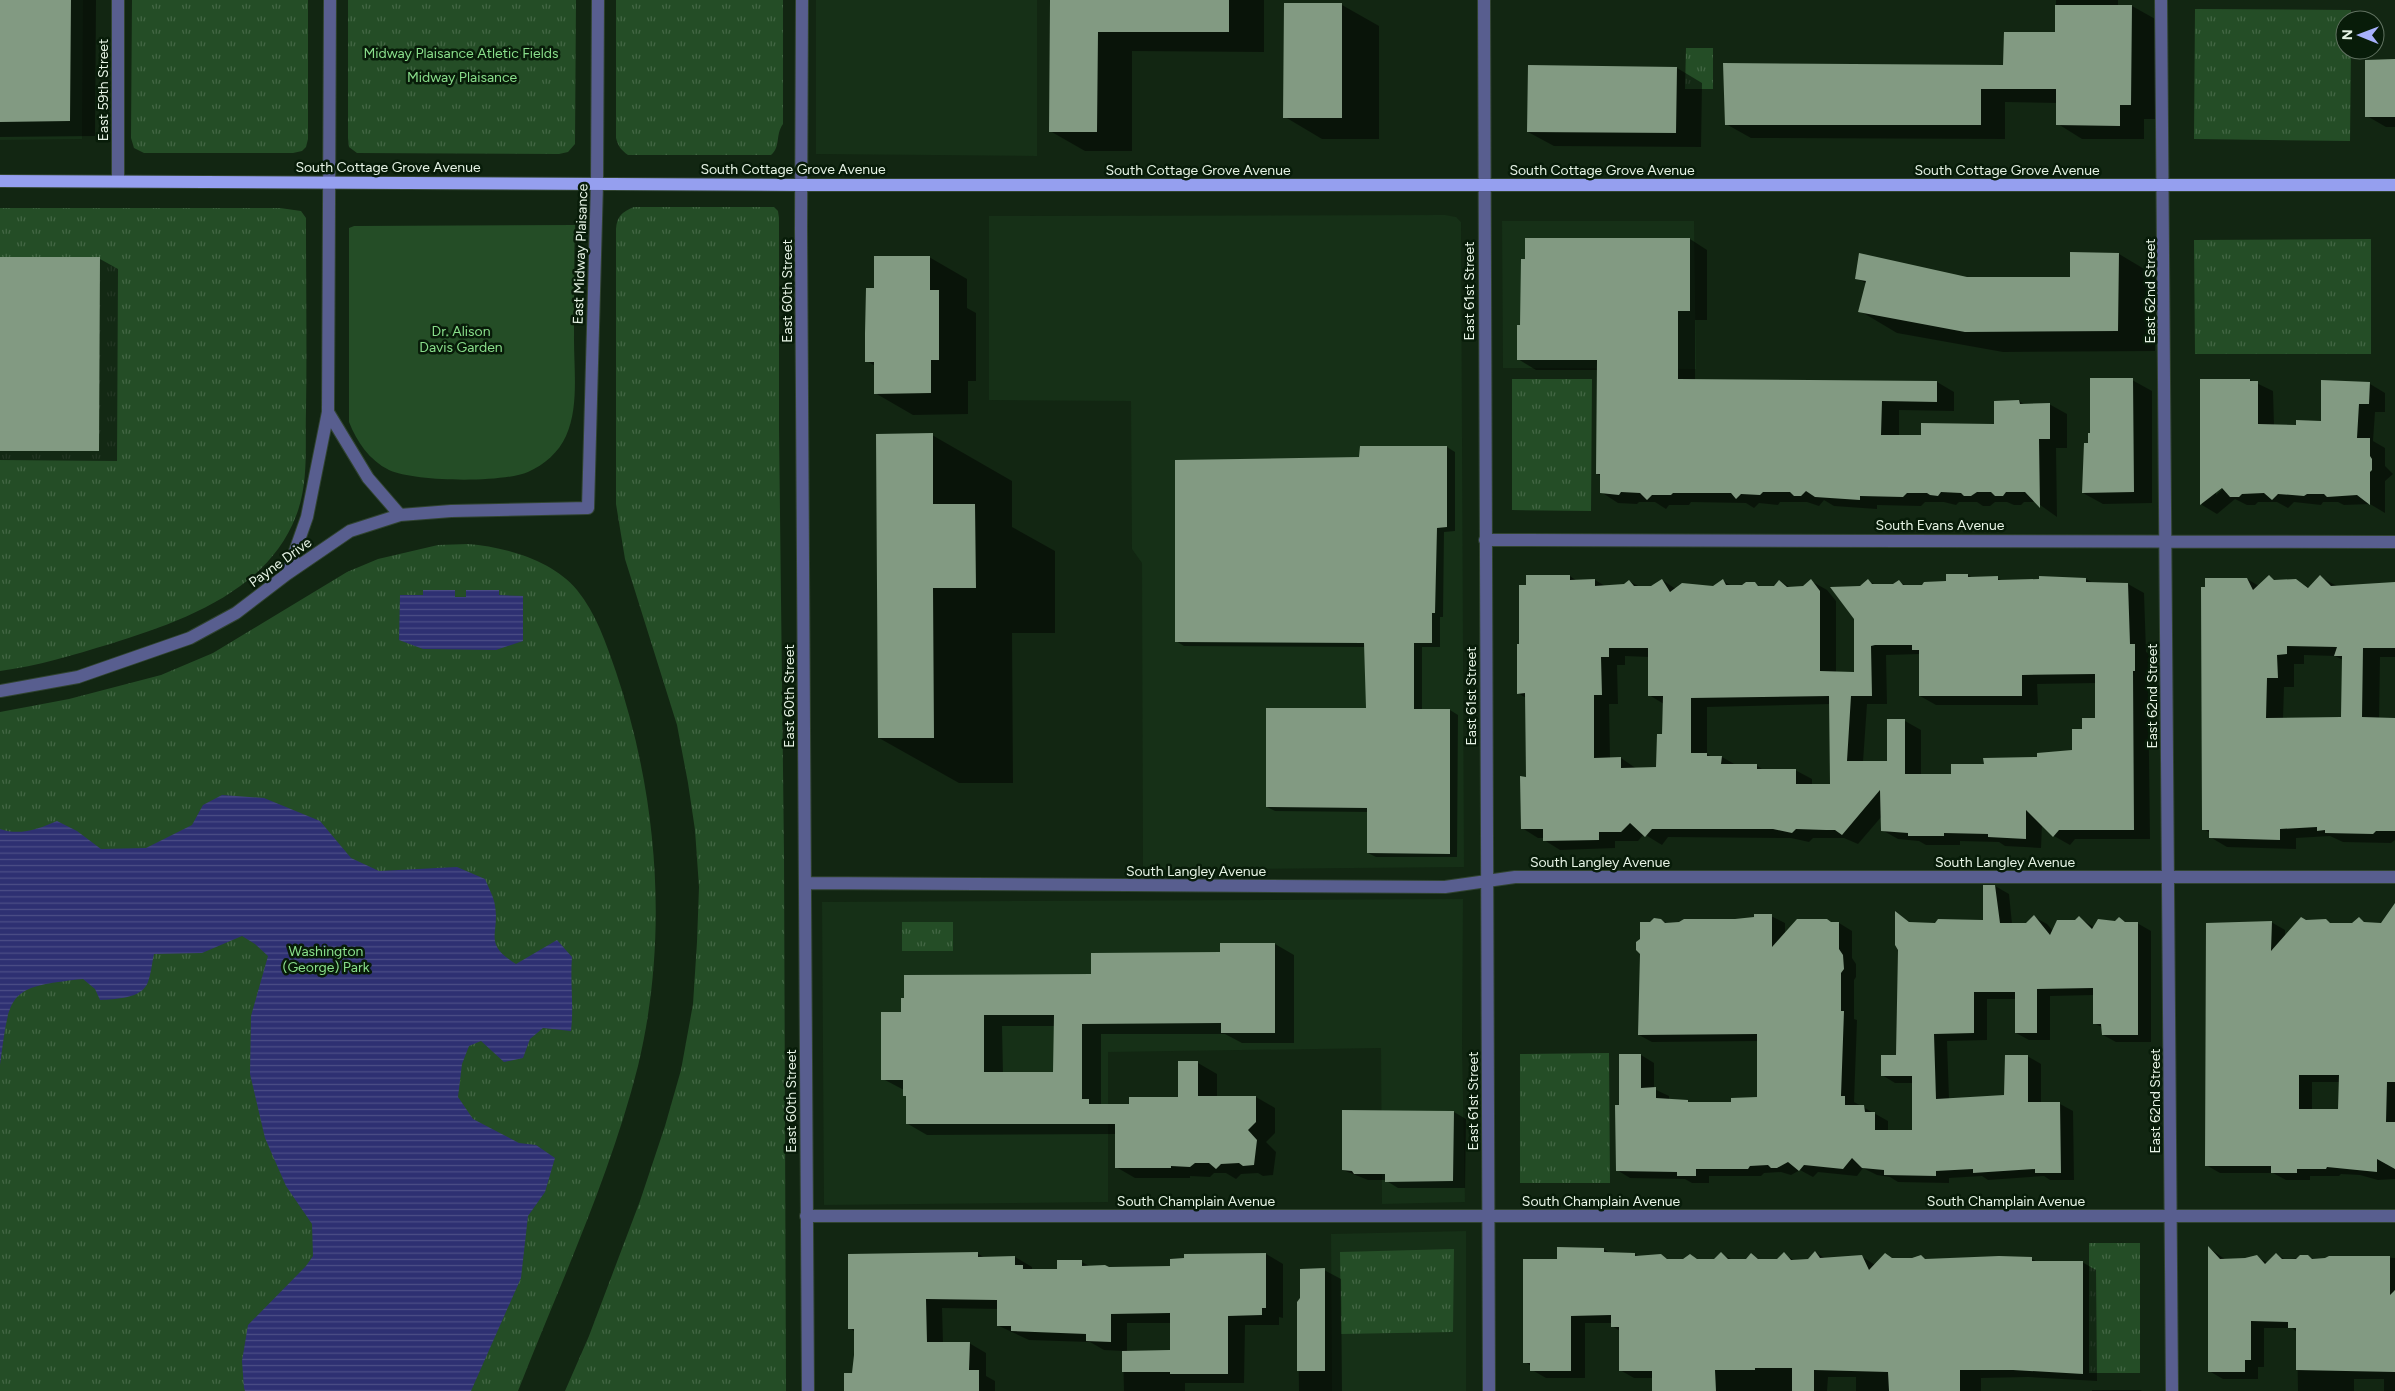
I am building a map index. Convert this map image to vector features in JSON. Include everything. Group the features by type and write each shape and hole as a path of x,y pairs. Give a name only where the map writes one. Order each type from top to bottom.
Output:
{"main road":[{"name":"South Cottage Grove Avenue","path":"0,181 330,181 801,185 2395,185"}],"street":[{"name":"East 59th Street","path":"118,0 118,181"},
{"path":"287,574 307,517 328,412 330,0"},
{"name":"East Midway Plaisance","path":"588,508 597,183 598,0"},
{"name":"East 60th Street","path":"802,0 801,185 808,1391"},
{"name":"East 61st Street","path":"1484,0 1483,185 1489,1391"},
{"name":"East 62nd Street","path":"2161,0 2167,541 2172,1391"},
{"path":"328,412 368,478 400,514"},
{"name":"Payne Drive","path":"0,691 78,677 190,638 236,612 350,531 400,514 588,508"},
{"name":"South Evans Avenue","path":"1485,540 2395,542"},
{"name":"South Langley Avenue","path":"805,883 1445,887 1515,877 2395,877"},
{"name":"South Champlain Avenue","path":"806,1216 2395,1216"}],"shaded area":[{"path":"0,0 83,0 82,139 0,140"},
{"path":"816,0 1037,0 1037,156 816,154"},
{"path":"1445,215 1456,217 1461,222 1464,867 1143,870 1142,563 1132,549 1131,401 989,400 989,216"},
{"path":"1502,221 1694,221 1696,369 1503,368"},
{"path":"423,590 455,590 455,597 466,597 466,590 499,590 499,595 523,596 523,641 496,650 423,649 399,640 400,595 423,595"},
{"path":"222,795 264,798 320,821 351,858 379,871 457,867 485,879 495,906 496,944 506,957 516,964 557,940 572,957 571,1031 543,1028 530,1039 523,1058 504,1062 481,1041 469,1046 462,1064 458,1097 473,1119 519,1143 536,1145 555,1158 545,1192 528,1216 521,1278 471,1391 245,1391 242,1361 248,1325 306,1266 313,1256 312,1224 286,1186 265,1138 250,1074 251,1016 268,956 255,944 242,936 202,953 154,954 149,979 145,988 127,997 100,1000 95,989 83,979 58,982 26,990 17,998 6,1022 0,1065 0,829 22,832 57,821 77,831 101,849 146,848 192,825 203,805"},
{"path":"1463,899 1462,1047 1465,1202 1382,1204 1381,1048 1108,1052 1108,1202 824,1205 822,902"},
{"path":"1466,1231 1466,1391 1332,1391 1331,1234"}],"green space":[{"path":"132,0 308,0 308,139 306,147 302,151 293,153 144,153 134,148 131,138"},
{"name":"Midway Plaisance","path":"348,0 576,0 575,144 568,152 559,154 357,153 349,147 348,138"},
{"path":"616,0 783,0 783,124 774,152 771,155 628,155 623,151 616,138"},
{"path":"2195,9 2351,10 2335,10 2335,60 2351,60 2350,141 2194,139"},
{"path":"1686,48 1713,48 1713,89 1685,89"},
{"path":"634,207 774,207 778,211 779,218 786,1391 565,1391 589,1336 640,1201 665,1126 681,1070 693,1004 697,942 699,887 695,830 688,783 677,725 625,559 616,504 616,229 621,215"},
{"path":"0,208 280,208 301,211 306,218 306,451 303,491 296,516 283,542 265,565 243,584 192,614 165,625 69,656 0,671"},
{"name":"Dr. Alison Davis Garden","path":"575,225 575,376 573,413 566,436 555,453 540,466 516,476 458,480 401,474 389,470 375,461 356,437 349,422 349,228 354,226"},
{"path":"2371,239 2371,354 2195,354 2194,240"},
{"path":"1512,379 1592,379 1591,511 1512,510"},
{"name":"Washington (George) Park","path":"468,544 497,548 541,563 567,580 590,608 616,672 630,719 642,768 650,817 654,867 656,917 654,967 648,1017 638,1066 627,1107 599,1189 518,1391 0,1391 0,712 69,699 161,675 213,653 347,572 378,559 438,545"},
{"path":"902,922 953,922 953,951 902,951"},
{"path":"1609,1053 1610,1183 1520,1183 1520,1054"},
{"path":"2089,1243 2140,1243 2140,1373 2089,1373"},
{"path":"1454,1249 1453,1332 1341,1334 1340,1252"}],"building":[{"path":"0,0 71,0 70,121 0,122"},
{"path":"1050,0 1229,0 1229,32 1098,32 1097,132 1049,132"},
{"path":"1284,3 1342,3 1342,118 1283,118"},
{"path":"2055,5 2132,5 2131,105 2120,105 2120,126 2056,125 2056,89 1981,89 1981,125 1725,125 1723,63 2003,65 2004,32 2055,32"},
{"path":"2395,59 2395,117 2365,117 2365,60"},
{"path":"1528,65 1677,67 1676,133 1527,132"},
{"path":"1525,238 1690,238 1690,311 1678,311 1678,379 1937,381 1937,402 1882,401 1881,435 1921,435 1921,423 1994,424 1994,401 2019,400 2020,404 2050,403 2050,439 2039,439 2040,508 2025,492 2006,492 2003,496 1995,496 1991,492 1977,492 1971,496 1964,496 1961,493 1941,492 1938,496 1927,493 1907,493 1903,497 1860,496 1860,500 1815,497 1806,491 1801,496 1794,496 1790,492 1763,492 1760,495 1741,494 1736,499 1731,493 1673,493 1671,495 1652,495 1647,500 1640,493 1621,492 1619,495 1600,493 1600,474 1596,474 1597,360 1517,360 1517,325 1520,325 1521,259 1525,259"},
{"path":"2070,252 2119,253 2118,331 1965,332 1858,312 1866,281 1855,279 1859,253 1967,277 2070,277"},
{"path":"874,256 930,256 930,290 939,290 939,360 931,360 931,393 874,394 874,362 865,362 865,333 866,288 874,288"},
{"path":"0,257 100,257 99,451 0,451"},
{"path":"2090,378 2133,378 2134,492 2082,493 2084,443 2088,443 2088,433 2090,433"},
{"path":"2200,379 2250,379 2250,381 2258,381 2258,424 2296,425 2296,420 2321,421 2321,380 2370,382 2369,404 2359,404 2357,438 2370,438 2372,470 2370,472 2370,505 2357,495 2327,497 2324,494 2307,494 2304,496 2278,494 2272,500 2264,493 2242,494 2239,497 2230,497 2222,488 2200,505"},
{"path":"933,433 933,504 975,504 976,588 933,588 934,738 878,738 876,434"},
{"path":"1360,446 1447,446 1447,527 1437,528 1435,613 1432,613 1432,643 1414,643 1414,709 1450,709 1450,854 1367,853 1367,808 1266,807 1266,708 1366,708 1364,643 1175,642 1175,460 1359,457"},
{"path":"1946,574 1968,574 1968,577 1998,576 1998,580 2039,579 2039,576 2086,578 2086,582 2128,583 2130,644 2135,644 2135,671 2133,671 2134,830 2059,830 2053,837 2026,810 2026,839 1988,837 1988,834 1944,833 1944,836 1908,836 1908,833 1881,831 1880,790 1842,835 1835,830 1796,829 1792,833 1773,829 1652,829 1645,837 1630,823 1621,832 1599,832 1599,840 1543,841 1543,829 1521,829 1520,776 1526,777 1525,693 1517,694 1517,644 1519,644 1519,585 1526,585 1526,575 1570,575 1570,580 1595,579 1595,586 1624,584 1629,580 1634,586 1651,586 1662,579 1670,592 1682,583 1713,586 1723,579 1726,585 1742,585 1746,582 1755,582 1758,586 1774,586 1779,580 1787,587 1803,586 1811,579 1820,591 1820,671 1854,672 1854,619 1830,587 1860,586 1868,579 1872,584 1893,584 1899,580 1903,585 1922,585 1924,582 1946,581","holes":["1912,645 1912,650 1919,650 1919,696 2022,696 2022,675 2095,674 2095,718 2082,718 2082,729 2072,729 2072,750 2037,753 2037,757 1983,758 1984,764 1951,764 1951,774 1905,774 1905,719 1887,719 1887,761 1847,761 1851,696 1872,696 1871,646","1609,648 1648,648 1648,696 1663,696 1662,734 1657,734 1656,767 1621,768 1621,757 1594,758 1594,695 1602,695 1601,657 1609,657","1829,696 1830,784 1796,784 1796,769 1757,769 1757,764 1721,764 1722,756 1707,756 1707,753 1691,753 1691,698"]},
{"path":"2269,575 2274,580 2296,579 2308,588 2320,575 2331,586 2395,582 2395,648 2363,648 2362,717 2395,718 2395,831 2376,831 2373,834 2325,833 2325,830 2317,831 2317,827 2280,829 2280,840 2209,838 2209,830 2202,830 2201,587 2205,587 2205,578 2247,578 2253,590","holes":["2287,646 2337,647 2334,656 2342,656 2341,717 2266,718 2267,678 2278,678 2277,655 2287,654"]},
{"path":"1983,885 1995,885 2000,923 2026,923 2034,915 2050,935 2057,920 2075,920 2079,916 2092,929 2098,919 2115,921 2119,917 2125,922 2138,922 2138,1035 2102,1035 2101,1024 2093,1024 2093,988 2037,989 2037,1033 2015,1033 2015,992 1974,992 1974,1033 1934,1034 1936,1099 2004,1095 2005,1055 2028,1055 2028,1102 2060,1102 2061,1173 2035,1173 2035,1169 1973,1173 1973,1169 1936,1171 1936,1176 1884,1175 1884,1170 1862,1168 1852,1158 1843,1169 1804,1165 1799,1171 1788,1162 1777,1168 1771,1168 1768,1165 1750,1166 1748,1169 1696,1169 1696,1176 1677,1176 1677,1172 1616,1171 1615,1105 1619,1105 1619,1054 1641,1054 1641,1088 1656,1087 1656,1098 1688,1100 1688,1102 1731,1102 1731,1098 1757,1097 1757,1034 1638,1035 1640,954 1636,950 1636,942 1640,939 1640,922 1650,922 1654,918 1661,919 1665,923 1679,922 1684,919 1735,919 1754,917 1754,914 1772,914 1772,947 1797,919 1827,919 1831,922 1839,922 1839,949 1843,955 1844,969 1841,973 1841,1011 1844,1011 1841,1096 1845,1096 1845,1105 1864,1105 1865,1112 1875,1112 1875,1130 1912,1130 1912,1076 1881,1076 1881,1055 1896,1055 1898,950 1895,945 1895,911 1909,922 1935,923 1938,919 1983,920"},
{"path":"2395,903 2395,1082 2387,1082 2386,1122 2395,1122 2395,1169 2377,1159 2377,1172 2327,1167 2326,1169 2297,1169 2297,1173 2271,1173 2271,1166 2205,1166 2206,923 2272,921 2271,951 2301,917 2306,920 2326,919 2330,923 2352,923 2359,917 2364,922 2381,923","holes":["2299,1075 2339,1075 2338,1109 2299,1109"]},
{"path":"1220,943 1275,943 1275,1033 1221,1033 1221,1023 1082,1024 1082,1099 1089,1099 1089,1104 1129,1104 1129,1097 1178,1097 1178,1061 1198,1061 1198,1096 1256,1096 1256,1122 1248,1130 1257,1140 1254,1165 1243,1166 1239,1163 1221,1164 1216,1169 1209,1163 1195,1163 1190,1167 1115,1168 1115,1124 906,1124 906,1096 903,1096 903,1080 881,1080 881,1012 901,1012 901,998 904,998 904,975 1091,974 1091,953 1220,952","holes":["984,1015 1054,1015 1053,1072 984,1072"]},
{"path":"1342,1110 1454,1111 1453,1181 1385,1182 1385,1174 1354,1174 1352,1171 1342,1170"},
{"path":"2208,1246 2220,1259 2245,1258 2257,1255 2265,1264 2276,1253 2282,1259 2296,1259 2300,1255 2308,1255 2312,1259 2329,1256 2390,1256 2390,1295 2395,1290 2395,1372 2296,1370 2296,1328 2288,1328 2288,1322 2251,1321 2251,1360 2245,1360 2245,1372 2208,1372"},
{"path":"1557,1247 1604,1248 1604,1252 1635,1253 1635,1256 1661,1254 1667,1259 1683,1259 1690,1254 1697,1259 1714,1259 1721,1252 1728,1259 1746,1259 1751,1253 1758,1259 1777,1259 1784,1252 1791,1260 1808,1259 1815,1251 1820,1258 1862,1255 1869,1270 1885,1253 1892,1258 1912,1258 1921,1255 1925,1259 1999,1256 2032,1257 2032,1261 2083,1261 2083,1374 2013,1370 1960,1370 1960,1391 1889,1391 1888,1372 1814,1370 1814,1391 1792,1391 1792,1368 1755,1368 1755,1370 1715,1370 1716,1391 1652,1391 1652,1371 1619,1371 1619,1327 1611,1327 1611,1315 1571,1316 1571,1371 1530,1371 1530,1363 1523,1363 1523,1259 1557,1259"},
{"path":"978,1252 978,1257 1015,1256 1015,1265 1023,1265 1023,1269 1057,1269 1057,1260 1082,1260 1082,1266 1170,1266 1170,1259 1184,1258 1184,1254 1266,1253 1266,1308 1262,1308 1262,1315 1228,1316 1228,1374 1170,1374 1170,1372 1122,1372 1122,1351 1170,1350 1170,1313 1111,1314 1111,1342 1086,1341 1086,1334 1011,1331 1011,1326 997,1326 997,1300 926,1299 927,1342 970,1342 969,1370 979,1370 979,1391 844,1391 844,1373 852,1373 854,1355 854,1329 848,1329 848,1254"},
{"path":"1325,1268 1325,1371 1297,1371 1297,1302 1300,1298 1300,1269"}],"park label":[{"name":"Midway Plaisance Atletic Fields","path":"461,53"}]}
